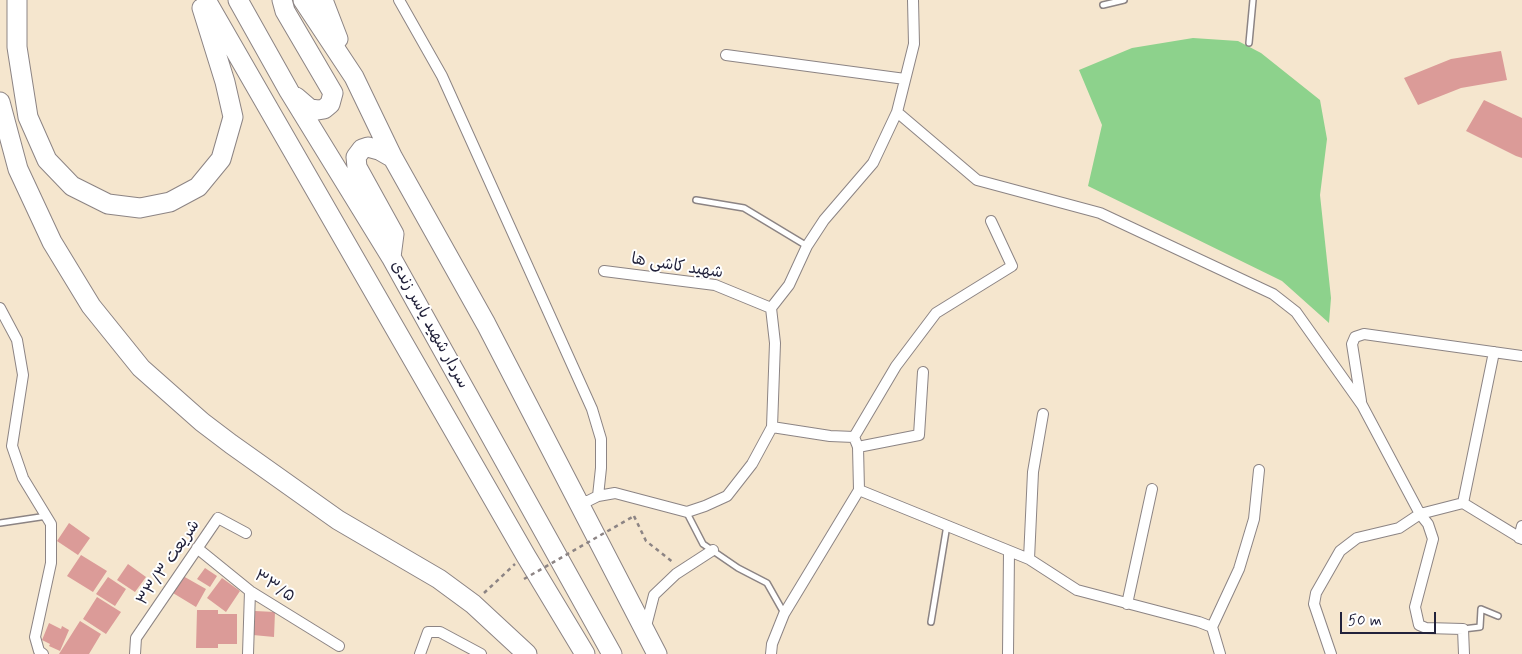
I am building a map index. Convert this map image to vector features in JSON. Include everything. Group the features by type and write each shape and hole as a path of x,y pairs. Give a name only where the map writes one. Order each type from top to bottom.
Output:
{"highway":[{"path":"17,0 18,47 28,117 47,160 72,186 108,204 140,208 170,202 198,187 221,159 226,142 233,117 225,82 199,0"},
{"path":"206,0 526,556 585,654"},
{"name":"سردار شهید یاسر زندی","path":"238,0 290,91 391,257 612,654"},
{"path":"282,0 285,10 333,93 330,104 324,109 310,109 290,91"},
{"path":"303,0 354,77"},
{"path":"323,0 354,77 394,158 486,324 657,654"},
{"path":"0,102 18,169 52,242 91,306 141,368 202,422 338,520 440,579 473,604 527,654"},
{"path":"391,257 394,234 357,167 356,157 362,149 368,147 379,150 394,158"}],"street":[{"path":"399,0 442,76 592,409 601,440 598,496"},
{"path":"578,501 588,501 598,496 615,493 687,512 727,496 752,464 772,427 775,343 771,308 789,285 807,246 824,220 873,163 897,112 914,44 913,0"},
{"path":"726,55 905,79"},
{"path":"897,112 978,180 1100,213 1273,294 1296,312 1362,405 1420,514 1428,524 1433,539 1415,607 1418,625 1426,628 1463,629 1464,654"},
{"path":"771,654 772,644 784,614 859,490 856,442 896,366 936,313 1012,266 991,221"},
{"name":"شهید کاشی ها","path":"604,271 715,285 771,308"},
{"path":"0,308 17,340 23,374 12,446 23,478 51,524 51,563 35,637 39,651 43,654"},
{"path":"1362,405 1352,344 1355,337 1364,334 1522,356"},
{"path":"1463,503 1494,352"},
{"path":"772,427 856,442 919,435 923,372"},
{"path":"1029,559 1033,472 1043,414"},
{"path":"1220,654 1212,627 1238,569 1249,536 1254,519 1259,470"},
{"path":"1127,604 1152,489"},
{"path":"859,490 1029,559 1077,590 1212,627"},
{"path":"1331,654 1314,604 1316,593 1340,551 1357,538 1400,528 1420,514 1463,503 1520,539 1522,526"},
{"name":"شریعت ۳۳/۳","path":"135,654 136,638 218,518 246,533"},
{"name":"۳۳/۵","path":"197,548 250,591 339,646"},
{"path":"645,631 654,595 676,574 713,550"},
{"path":"1008,654 1009,551"},
{"path":"248,654 250,591"},
{"path":"420,654 428,632 440,632 481,654"}],"lane":[{"path":"1104,5 1124,0"},
{"path":"1249,43 1253,0"},
{"path":"696,200 744,208 807,246"},
{"path":"687,512 703,544 738,568 766,583 784,614"},
{"path":"0,523 47,516"},
{"path":"931,622 947,525"},
{"path":"1463,629 1480,627 1481,610 1498,616"}],"path":[{"path":"524,579 634,516 646,541 683,570"},
{"path":"473,604 526,556"}],"green space":[{"path":"1193,38 1238,41 1261,53 1320,100 1327,139 1320,195 1331,298 1329,323 1282,281 1088,186 1102,125 1079,70 1132,48"}],"building":[{"path":"1501,51 1507,80 1461,88 1418,105 1404,78 1451,59"},
{"path":"1484,100 1522,118 1522,158 1466,131"},
{"path":"69,523 90,538 78,555 57,541"},
{"path":"81,555 107,571 93,592 67,576"},
{"path":"128,564 146,577 135,592 117,580"},
{"path":"205,568 217,576 210,587 197,579"},
{"path":"183,576 206,589 196,607 173,593"},
{"path":"108,577 126,589 115,606 96,594"},
{"path":"222,578 240,591 226,612 207,598"},
{"path":"97,597 121,612 106,634 83,619"},
{"path":"197,610 218,610 218,614 237,614 237,644 218,644 218,648 196,648"},
{"path":"255,611 275,612 274,637 253,635"},
{"path":"80,621 101,634 89,654 59,654"},
{"path":"49,623 61,629 62,626 69,630 60,651 42,640"}]}
